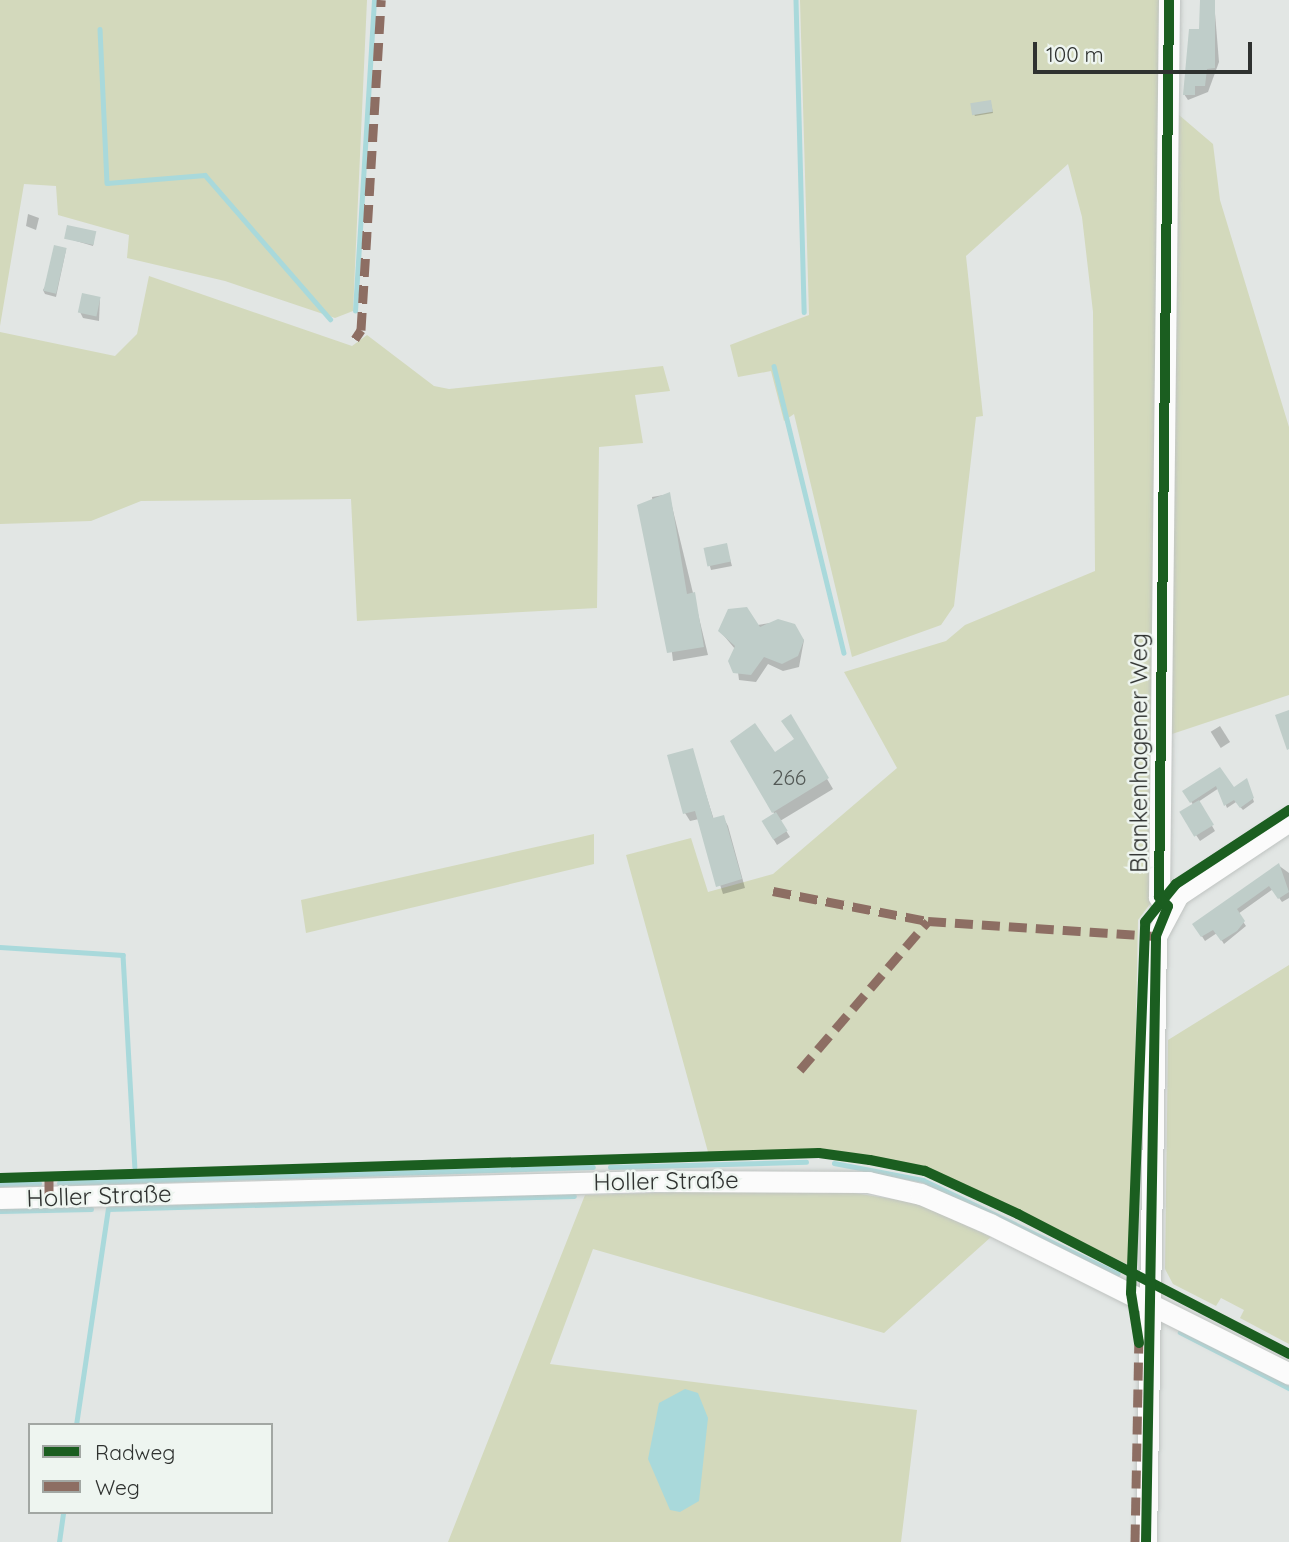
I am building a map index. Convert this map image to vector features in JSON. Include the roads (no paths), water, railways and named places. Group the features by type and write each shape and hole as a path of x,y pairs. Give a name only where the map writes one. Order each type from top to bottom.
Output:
{"street":[{"name":"Blankenhagener Weg","path":"1146,1542 1156,936 1168,906 1159,897 1159,877 1169,0"},
{"path":"1168,906 1289,821"},
{"name":"Holler Straße","path":"0,1198 654,1181 868,1182 933,1199 1149,1302 1289,1374"}],"water":[{"path":"685,1389 698,1393 708,1418 699,1501 680,1512 670,1510 648,1459 659,1403"}],"waterway":[{"path":"355,311 374,0"},
{"path":"796,0 804,312"},
{"path":"100,29 107,183 205,175 330,319"},
{"path":"774,366 844,653"},
{"path":"0,947 123,955 135,1167"},
{"path":"610,1167 806,1162"},
{"path":"834,1163 923,1180 1118,1274"},
{"path":"59,1183 593,1167"},
{"path":"0,1184 39,1183"},
{"path":"76,1423 108,1209 574,1196"},
{"path":"0,1211 91,1209"},
{"path":"1180,1332 1289,1388"},
{"path":"59,1542 63,1514"}]}
